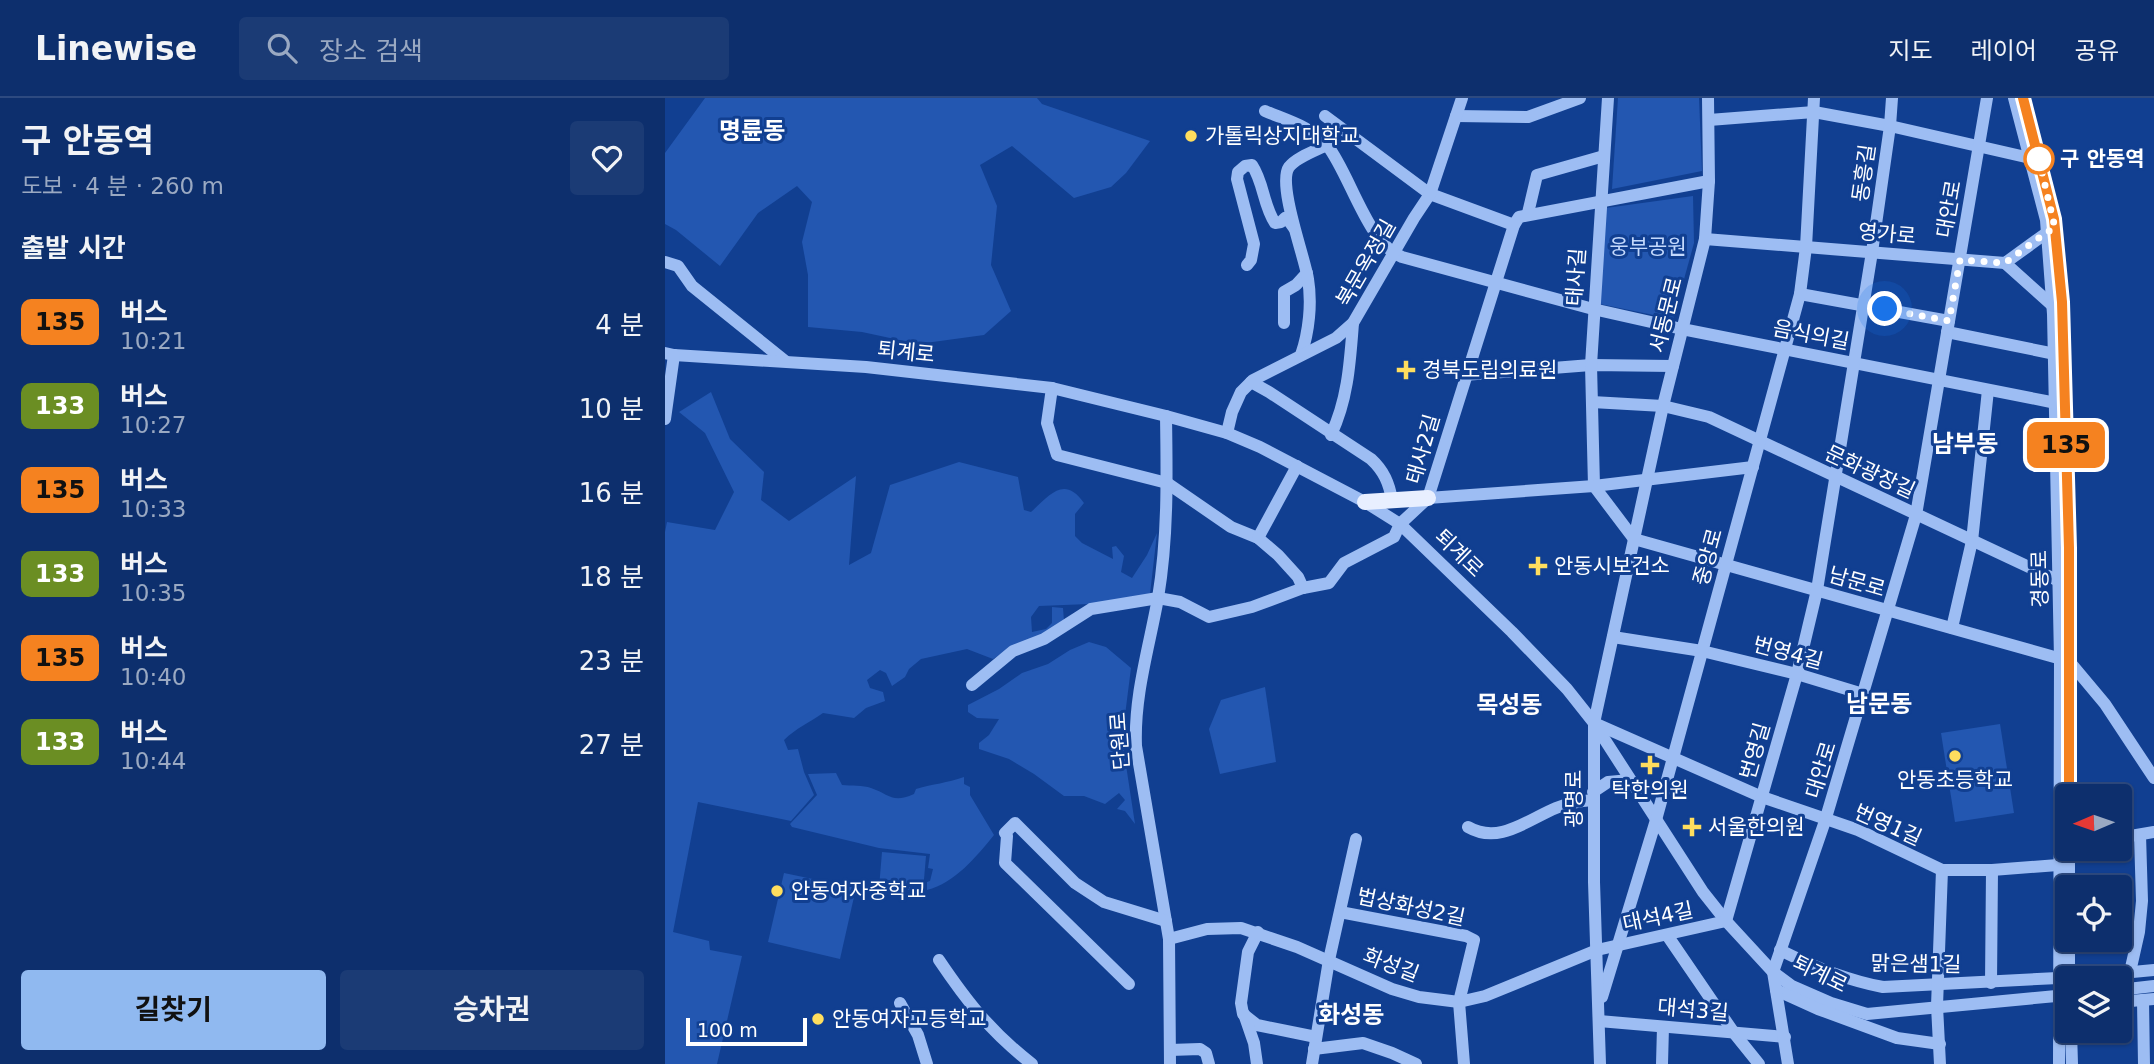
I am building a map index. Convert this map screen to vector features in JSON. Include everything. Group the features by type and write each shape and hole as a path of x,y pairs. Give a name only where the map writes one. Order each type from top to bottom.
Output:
{"main road":[{"path":"1365,502 1427,498"}],"street":[{"name":"북문옥정길","path":"1227,433 1241,392 1251,382 1273,368 1336,338 1353,323 1430,194 1462,98"},
{"path":"1456,116 1528,117 1580,98"},
{"name":"태사길","path":"1594,486 1591,365 1593,309 1608,98"},
{"name":"서동문로","path":"1635,539 1663,406 1705,239 1709,181 1708,98"},
{"name":"중앙로","path":"1599,1005 1620,945 1656,820 1800,294 1806,247 1814,98"},
{"name":"동흥길","path":"1836,477 1872,252 1892,98"},
{"name":"대안로","path":"1789,1064 1773,972 1825,821 1916,515 1987,98"},
{"name":"경동로","path":"2014,98 2051,230 2059,580 2065,660 2059,864 2064,966"},
{"name":"경동로","path":"2023,98 2051,230 2063,314 2065,660 2069,784"},
{"path":"1265,111 1309,130 1327,145 1371,228 1393,254 1495,282"},
{"path":"1709,120 1814,112 1890,125 2030,158"},
{"path":"1325,116 1430,194 1514,225 1519,217 1528,213 1709,181"},
{"path":"1301,355 1308,323 1309,291 1307,273 1294,228 1286,175 1298,160 1327,145"},
{"path":"1528,213 1537,175 1604,156"},
{"path":"1247,265 1251,260 1254,244 1237,179 1238,172 1245,166 1252,165 1260,176 1275,223 1285,218 1294,228"},
{"name":"태사2길","path":"1514,225 1427,498 1594,486 1753,467"},
{"path":"2051,230 2005,263 2053,306"},
{"name":"영가로","path":"1705,239 2005,263"},
{"path":"665,262 678,266 692,286 785,361"},
{"path":"1284,323 1284,292 1296,285 1307,273"},
{"name":"음식의길","path":"1495,282 1593,309 1682,329 2056,403"},
{"path":"1800,294 1863,305 2055,354"},
{"path":"1331,435 1342,412 1353,323"},
{"path":"665,419 669,354"},
{"name":"퇴계로","path":"669,354 785,361 1052,388 1227,433 1260,447 1365,502 1400,524 1512,632 1567,688 1594,723 1703,892 1726,921 1773,972 1793,986 1831,1003 1867,1014 2055,996"},
{"path":"1465,375 1591,365 1673,366"},
{"path":"1251,382 1269,391 1331,435 1371,459 1382,470 1389,484 1392,500"},
{"path":"1052,388 1047,423 1057,455 1167,484 1231,527 1258,538 1291,569 1303,588"},
{"path":"1952,628 1972,541 1988,390"},
{"path":"1592,401 1663,406"},
{"name":"문화광장길","path":"1663,406 1709,416 2059,580"},
{"name":"단원로","path":"1166,416 1165,540 1158,598 1135,716 1136,746 1169,939 1170,1064"},
{"path":"1258,538 1297,466"},
{"name":"번영길","path":"1726,921 1797,674 1817,590 1836,477"},
{"path":"1594,486 1635,539"},
{"path":"972,685 1013,651 1044,639 1091,609 1158,598 1180,602 1209,617 1252,607 1303,588 1329,583 1344,563 1394,537 1400,524 1427,498"},
{"name":"남문로","path":"1635,539 2065,660"},
{"name":"광명로","path":"1600,1064 1593,796 1594,723 1635,539"},
{"path":"1613,637 1702,651"},
{"name":"번영4길","path":"1702,651 1797,674 1863,694"},
{"path":"2065,660 2105,704 2154,778"},
{"name":"번영1길","path":"1594,723 1762,797 1825,821 1858,830 1941,870 1992,870 2059,864"},
{"path":"1468,827 1479,834 1505,833 1557,807 1593,796 1608,782 1630,780"},
{"path":"1129,984 1005,863 1005,834 1015,823 1075,883 1104,902 1166,921"},
{"path":"2132,836 2154,832"},
{"path":"2131,966 2139,933 2142,901 2140,835"},
{"name":"법상화성2길","path":"1312,1064 1329,960 1356,839"},
{"path":"1940,1064 1937,1006 1941,870"},
{"path":"1991,983 1992,870"},
{"name":"법상화성2길","path":"1340,912 1466,936 1474,940 1459,1002"},
{"name":"대석4길","path":"1597,950 1726,921"},
{"name":"화성길","path":"1169,939 1227,927 1258,932 1392,989 1419,997 1459,1002 1485,996 1597,950"},
{"path":"1257,1064 1254,1043 1241,1003 1248,952 1258,932"},
{"path":"1667,935 1734,1033 1759,1064"},
{"name":"맑은샘1길","path":"1780,950 1814,967 1856,982 1883,987 2055,979"},
{"path":"939,960 969,1005 1005,1044 1032,1064"},
{"name":"맑은샘1길","path":"2132,972 2154,970"},
{"path":"2132,988 2154,986"},
{"path":"1776,990 1818,1009 1898,1038 1940,1044"},
{"path":"2144,1064 2149,1000"},
{"path":"1459,1002 1464,1064"},
{"path":"899,1003 918,1035 927,1064"},
{"path":"1243,1014 1257,1025 1315,1043 1363,1043 1416,1064"},
{"name":"대석3길","path":"1599,1021 1785,1037"},
{"path":"1663,1027 1663,1064"},
{"name":"경동로","path":"2059,1064 2060,1043"},
{"path":"2071,1043 2071,1064"},
{"path":"1170,1050 1200,1049 1206,1053 1209,1064"}],"green space":[{"path":"705,98 1037,98 1042,104 1150,141 1126,173 1111,187 1074,198 1012,146 980,165 997,206 991,265 1011,311 984,335 918,344 862,332 808,327 808,275 802,242 812,202 797,186 758,213 720,266 665,224 665,153"},
{"path":"1618,98 1699,98 1702,171 1612,189"},
{"name":"웅부공원","path":"1693,196 1694,243 1673,319 1600,304 1606,208"},
{"path":"711,392 730,439 764,472 761,500 789,521 856,476 849,565 871,553 890,485 959,462 1018,477 1024,510 1031,512 1051,494 1063,489 1070,490 1084,503 1075,514 1075,536 1082,543 1113,559 1112,547 1116,546 1124,556 1121,572 1132,578 1157,533 1150,594 1089,604 1039,606 1031,617 1032,632 1046,629 1052,623 1052,607 1063,608 1064,621 1044,636 1007,650 993,659 967,649 921,659 909,669 905,677 892,686 886,673 880,670 867,680 870,688 883,692 885,701 866,708 854,718 823,713 793,732 784,740 788,750 798,749 814,795 791,821 698,802 673,932 709,941 710,950 742,956 717,1064 665,1064 665,532 667,522 715,530 734,492 705,433 679,412"},
{"path":"1089,642 1106,647 1131,668 1122,739 1135,824 1125,811 1117,809 1125,800 1119,793 1105,804 1084,796 1064,796 1009,759 979,749 979,743 989,735 999,719 977,718 968,712 968,705 1022,673 1048,664"},
{"path":"1265,687 1276,762 1220,774 1209,729 1221,700"},
{"path":"2000,724 2014,813 1955,822 1941,733"},
{"path":"836,773 842,785 868,787 895,798 907,797 914,794 916,789 964,777 964,784 970,787 970,795 994,835 956,875 927,890 927,882 930,881 933,869 928,868 930,854 879,848 792,827 790,824 817,795 808,774"},
{"path":"882,852 926,856 923,891 879,888"},
{"path":"784,873 856,888 840,959 768,942"}],"bus line":[{"name":"135","path":"2023,98 2054,219 2062,302 2069,548 2069,784"}],"place":[{"name":"가톨릭상지대학교","path":"1191,136"},
{"name":"구 안동역","path":"2039,159"},
{"name":"경북도립의료원","path":"1406,370"},
{"name":"안동시보건소","path":"1538,566"},
{"name":"안동초등학교","path":"1955,756"},
{"name":"탁한의원","path":"1650,765"},
{"name":"서울한의원","path":"1692,827"},
{"name":"안동여자중학교","path":"777,891"},
{"name":"안동여자고등학교","path":"818,1019"}],"district":[{"name":"명륜동","path":"752,131"},
{"name":"남부동","path":"1965,444"},
{"name":"남문동","path":"1879,704"},
{"name":"목성동","path":"1509,705"},
{"name":"화성동","path":"1351,1015"}],"route":[{"path":"1885,309 1949,321 1960,260 2005,263 2055,228 2038,155 2039,159"}]}
